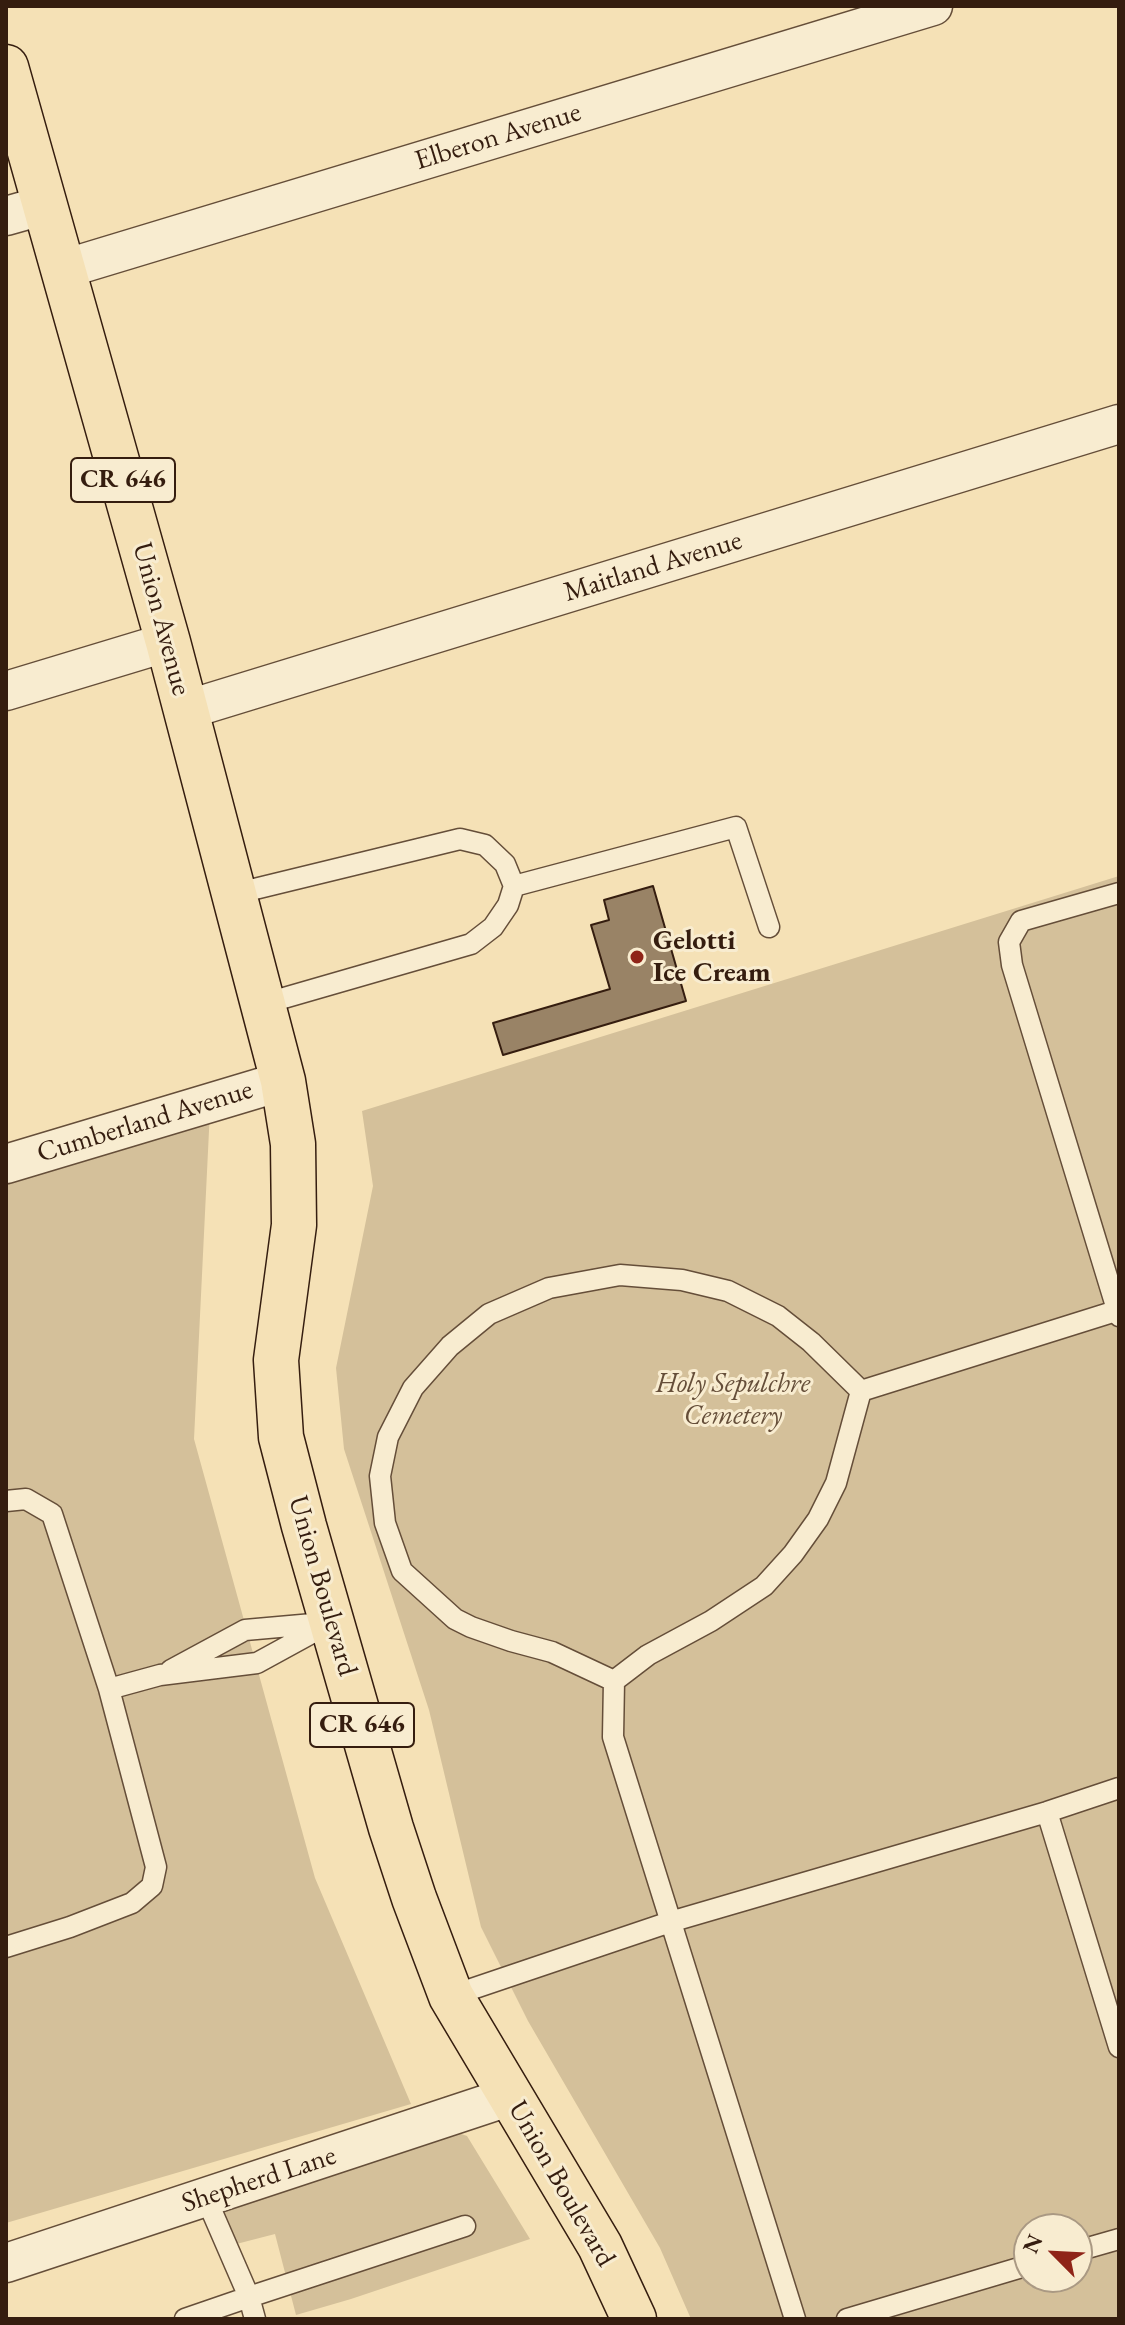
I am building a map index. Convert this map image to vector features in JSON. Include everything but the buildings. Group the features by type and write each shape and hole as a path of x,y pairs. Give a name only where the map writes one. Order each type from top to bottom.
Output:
{"main road":[{"name":"Union Avenue","path":"6,67 26,210 64,269 168,642 283,1081"},
{"name":"Union Boulevard","path":"283,1081 293,1144 294,1225 276,1360 281,1437 304,1526 391,1828 451,1996 600,2246 634,2319"}],"street":[{"name":"Elberon Avenue","path":"64,269 933,6"},
{"name":"Maitland Avenue","path":"186,710 1119,424"},
{"path":"6,691 168,642"},
{"name":"Cumberland Avenue","path":"6,1164 283,1081"},
{"name":"Shepherd Lane","path":"6,2263 511,2096"}],"lane":[{"path":"514,886 736,827 769,927"},
{"path":"234,894 460,839 485,845 505,864 514,886 508,905 493,927 471,944 263,1004"},
{"path":"861,1391 1118,1312 1012,965 1009,942 1021,921 1119,893"},
{"path":"614,1681 552,1652 511,1641 455,1619 402,1571 385,1523 380,1476 388,1437 413,1388 450,1346 489,1314 549,1288 620,1275 682,1280 728,1291 778,1316 811,1342 861,1391"},
{"path":"614,1681 648,1655 711,1621 764,1586 793,1554 818,1519 836,1483 861,1391"},
{"path":"6,1501 26,1499 52,1514 109,1689 156,1867 152,1886 132,1903 6,1947"},
{"path":"160,1675 245,1630 332,1622"},
{"path":"109,1689 160,1675 257,1663 332,1622"},
{"path":"614,1681 613,1737 795,2319"},
{"path":"451,1996 670,1922 1047,1812 1119,1788"},
{"path":"1047,1812 1119,2047"},
{"path":"206,2198 249,2297 255,2319"},
{"path":"185,2319 465,2226"},
{"path":"1093,2246 1119,2239"},
{"path":"847,2319 1013,2270"}],"green space":[{"name":"Holy Sepulchre Cemetery","path":"1119,876 1119,2319 691,2319 660,2248 528,2021 481,1927 429,1710 344,1449 336,1368 373,1186 362,1111"},
{"path":"210,1110 194,1439 315,1878 411,2104 6,2223 6,1169"},
{"path":"453,2131 467,2136 530,2239 296,2315 275,2234 217,2249 203,2208"}],"place":[{"name":"Gelotti Ice Cream","path":"637,957"}]}
